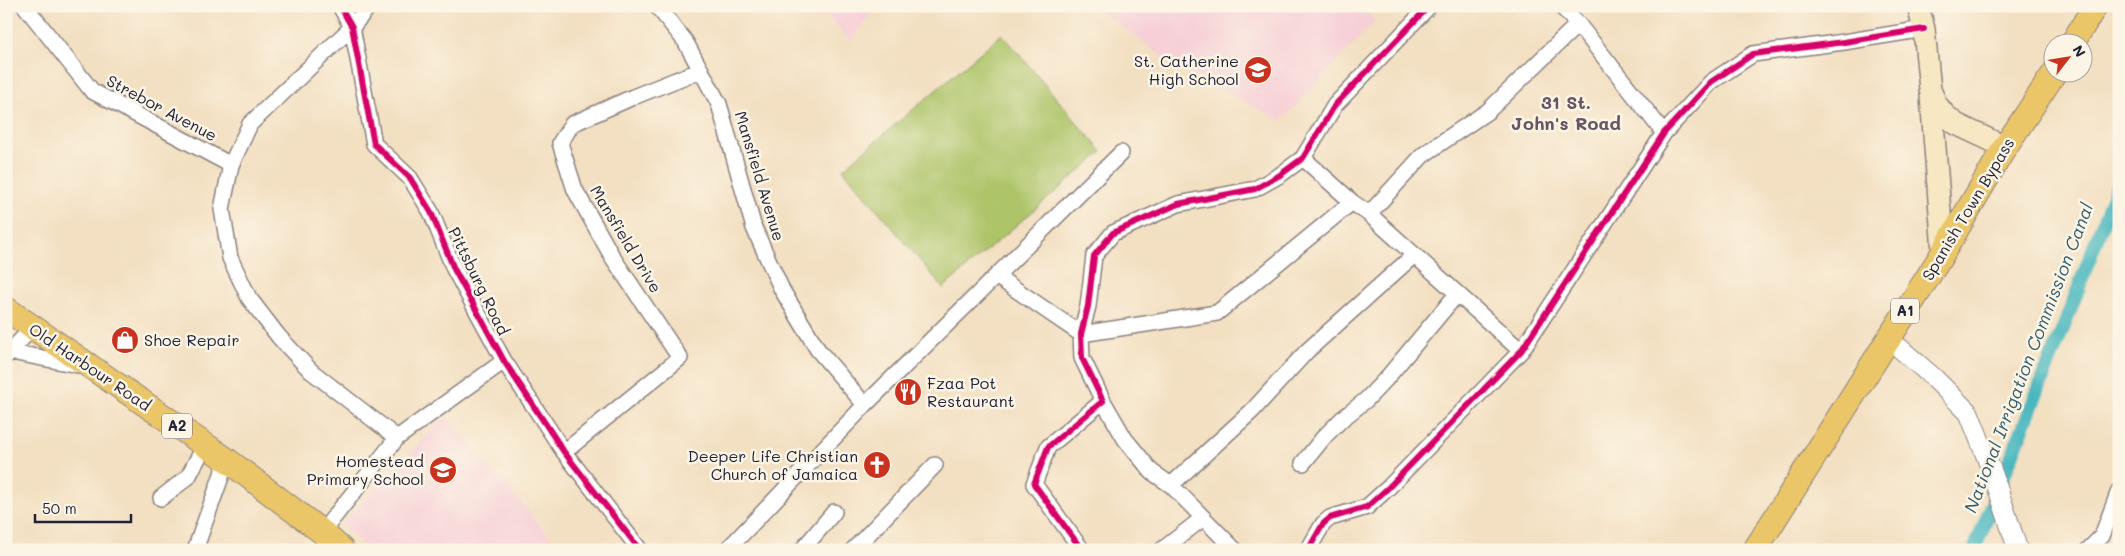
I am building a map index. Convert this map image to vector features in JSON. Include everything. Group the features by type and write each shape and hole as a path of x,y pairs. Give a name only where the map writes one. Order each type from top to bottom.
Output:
{"main road":[{"path":"1918,6 1924,29 1943,251"},
{"path":"2079,32 2095,6"},
{"name":"Spanish Town Bypass","path":"1755,550 1943,251 2005,147 2048,82"},
{"path":"1930,90 1945,115 1956,124 2005,147"},
{"name":"Old Harbour Road","path":"6,309 227,460 322,532 342,550"}],"street":[{"name":"Strebor Avenue","path":"25,6 92,91 231,165"},
{"name":"Pittsburg Road","path":"340,6 352,27 374,144 410,178 431,212 454,269 504,361 564,452 640,550"},
{"path":"368,6 352,27 250,124 231,165 222,209 230,258 249,298 279,337 311,371 397,438"},
{"name":"Mansfield Avenue","path":"657,6 685,41 719,104 754,228 782,290 818,350 865,405"},
{"path":"1235,550 1171,485 1152,472 1125,439 1103,401 1082,358 1081,334 1088,306 1094,256 1113,233 1178,204 1254,188 1280,175 1303,158 1335,105 1429,6"},
{"path":"1561,6 1578,24 1664,133"},
{"path":"1369,214 1423,155 1488,111 1578,24"},
{"path":"1308,550 1323,524 1330,518 1367,507 1388,488 1521,351 1664,133 1711,82 1753,54 1924,29"},
{"name":"Mansfield Drive","path":"564,452 680,358 604,241 575,190 560,142 572,124 633,96 701,70"},
{"path":"727,550 865,405 1121,153"},
{"path":"1303,158 1352,202 1369,214 1413,256 1521,351"},
{"path":"996,276 1081,334 1218,313 1352,202"},
{"path":"1171,485 1252,411 1307,352 1413,256"},
{"path":"1303,463 1324,437 1342,419 1366,400 1386,379 1457,294"},
{"path":"8,353 32,328"},
{"path":"1888,338 1934,378 1969,413 1994,474 2018,550"},
{"path":"8,353 91,368"},
{"path":"322,532 397,438 504,361"},
{"path":"1082,550 1034,484 1048,447 1103,401"},
{"path":"161,498 188,477 205,445"},
{"path":"195,550 227,460"},
{"path":"853,550 935,464"},
{"path":"2088,550 2106,543 2119,491"},
{"path":"802,550 834,512"},
{"path":"1162,550 1202,518"}],"shaded area":[{"path":"818,6 877,6 851,41"},
{"name":"St. Catherine High School","path":"1093,6 1362,6 1375,21 1281,121 1168,60"},
{"name":"Homestead Primary School","path":"446,416 561,550 369,550 341,524"}],"green space":[{"path":"1002,34 1102,152 943,288 843,169"}],"waterway":[{"name":"National Irrigation Commission Canal","path":"1974,550 2066,321 2119,180"}],"cycle path":[{"path":"340,6 352,27 374,144 410,178 431,212 454,269 504,361 564,452 640,550"},
{"path":"1082,550 1034,484 1048,447 1103,401 1082,358 1081,334 1088,306 1094,256 1113,233 1178,204 1255,189 1280,175 1303,158 1335,105 1429,6"},
{"path":"1308,550 1323,524 1330,518 1367,507 1388,488 1521,351 1664,133 1711,82 1753,54 1924,29"}],"place":[{"name":"St. Catherine High School","path":"1258,70"},
{"name":"Shoe Repair","path":"125,340"},
{"name":"Fzaa Pot Restaurant","path":"908,392"},
{"name":"Deeper Life Christian Church of Jamaica","path":"877,465"},
{"name":"Homestead Primary School","path":"443,470"}],"district":[{"name":"31 St. John's Road","path":"1566,113"}]}
